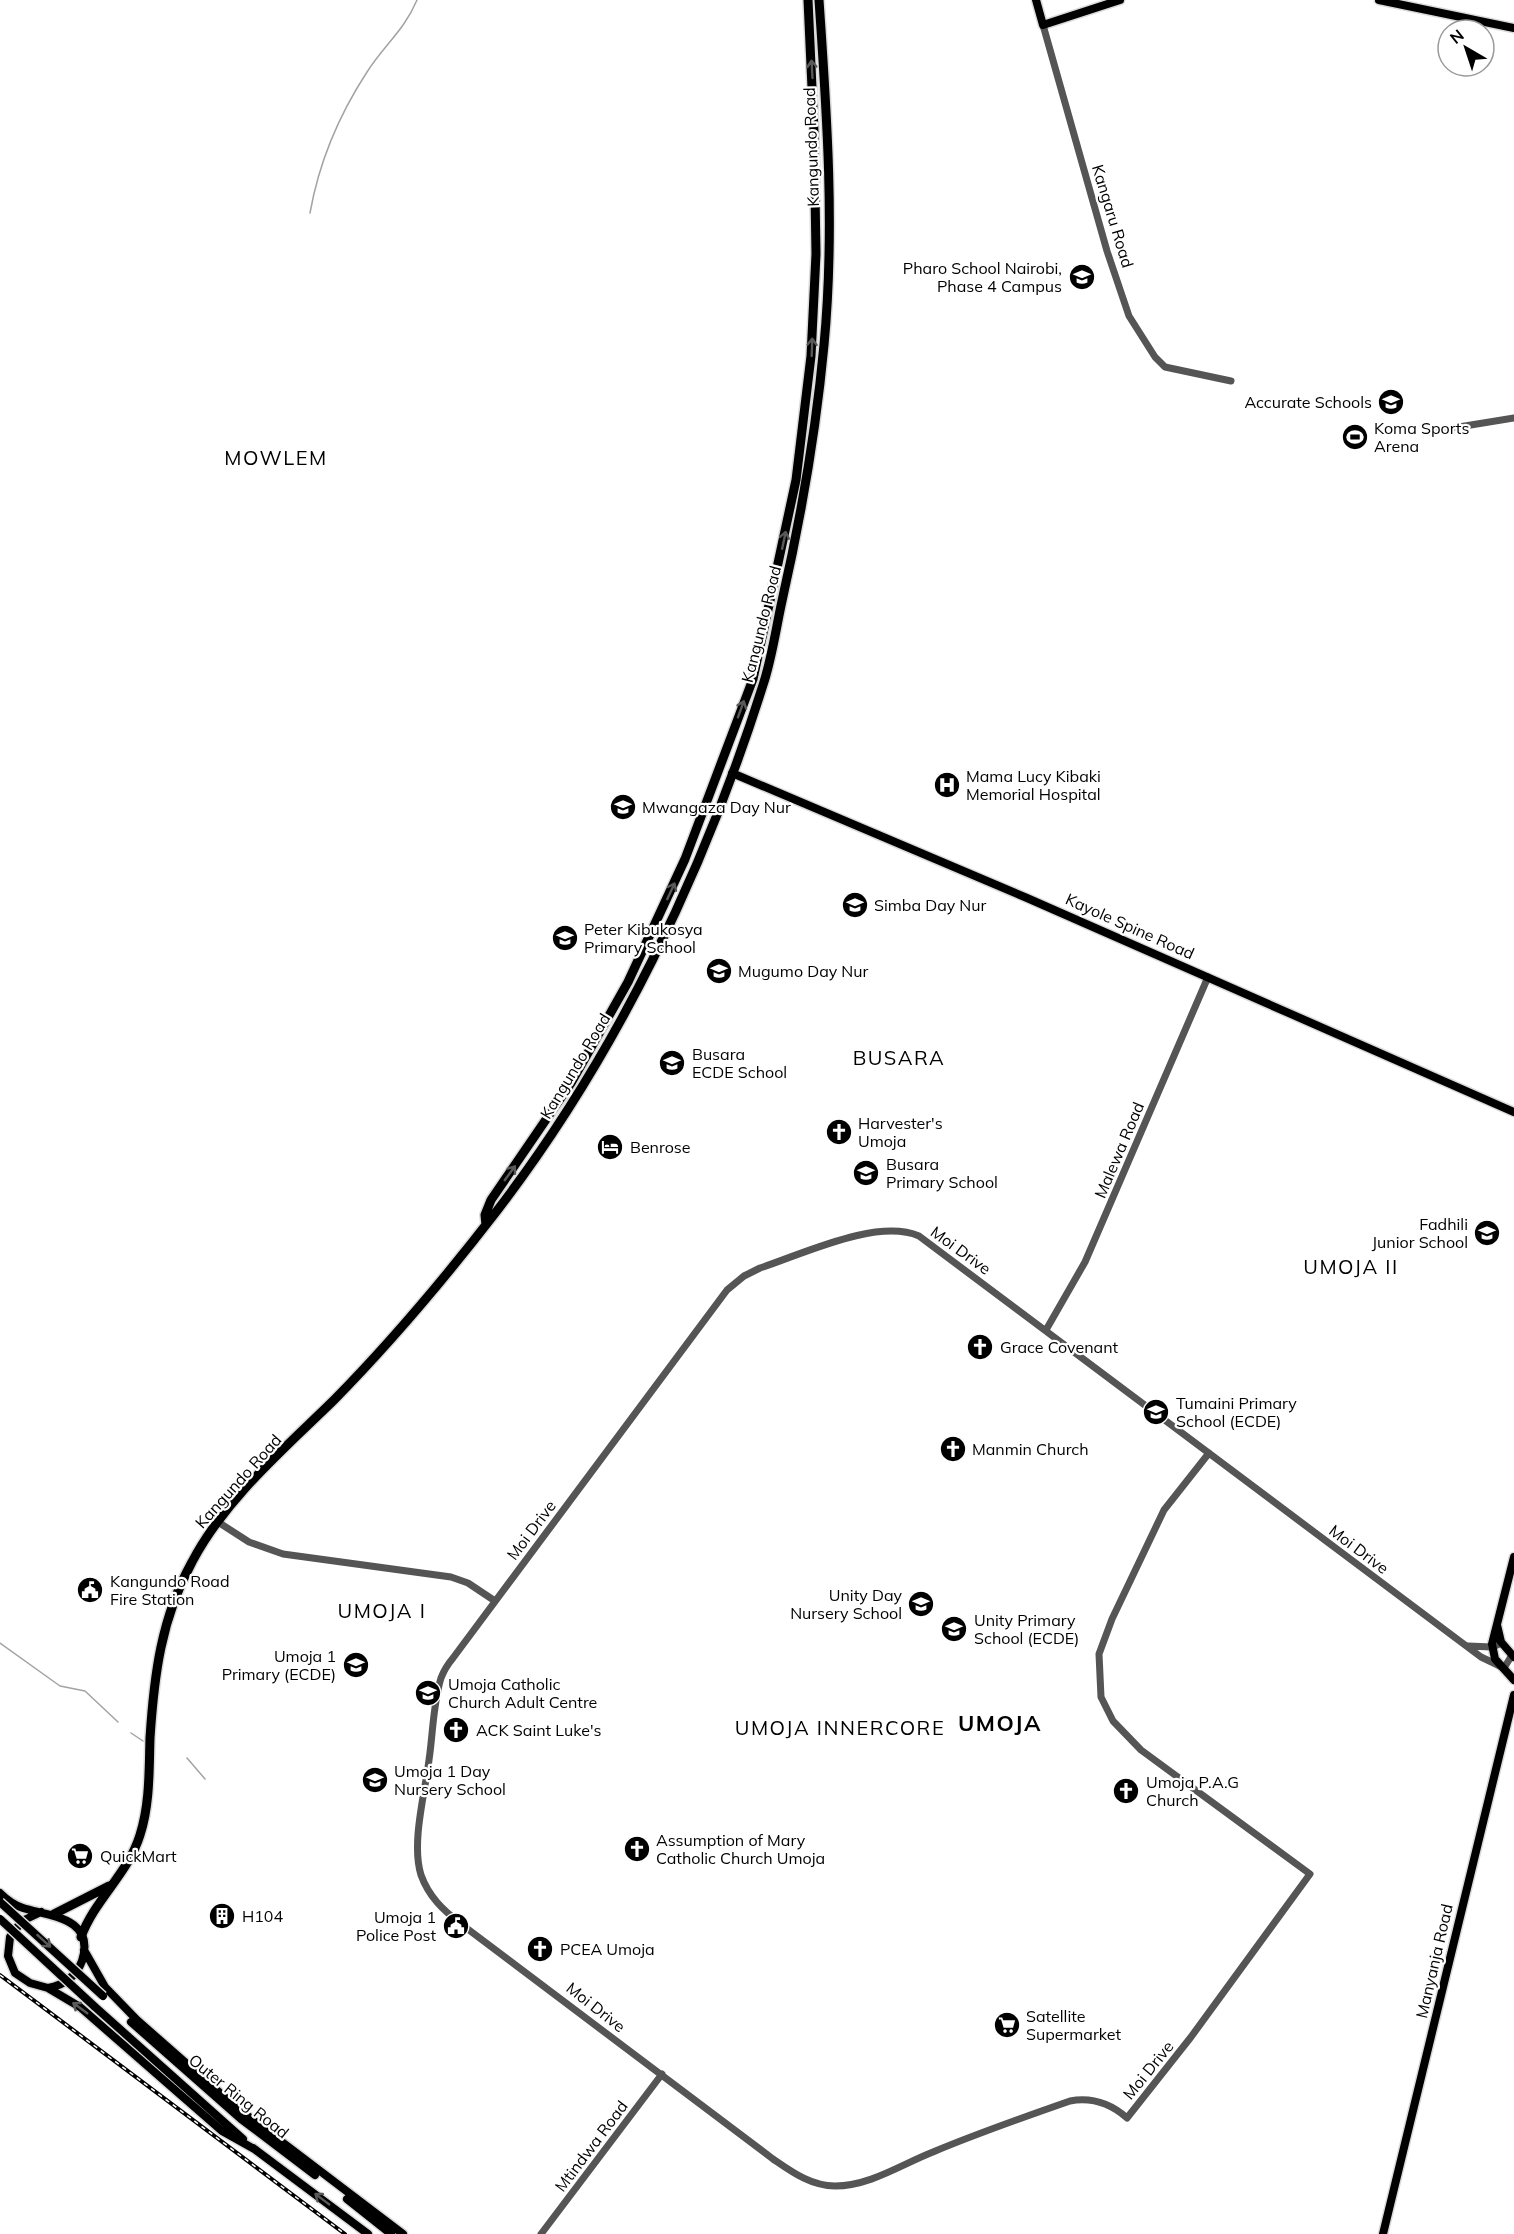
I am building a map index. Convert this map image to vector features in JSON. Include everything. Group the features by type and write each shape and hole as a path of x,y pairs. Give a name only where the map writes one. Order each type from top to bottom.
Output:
{"highway":[{"name":"Kangundo Road","path":"486,1225 485,1215 491,1200 539,1132 606,1024 674,884 753,679 764,637 796,480 812,350 816,254 814,120 808,0"},
{"name":"Kangundo Road","path":"81,1937 90,1915 129,1862 144,1820 154,1682 160,1641 178,1590 202,1543 218,1522 388,1343 486,1225 549,1138 643,978 687,888 732,773 764,683 796,541 821,377 825,327 829,192 819,0"},
{"path":"54,1914 113,1883"}],"main road":[{"name":"Kangaru Road","path":"1036,0 1043,25"},
{"path":"1043,25 1120,0"},
{"path":"1379,0 1514,28"},
{"name":"Kayole Spine Road","path":"732,773 1208,977 1514,1112"},
{"path":"539,1132 549,1138"},
{"path":"1514,1557 1492,1647 1495,1659 1514,1680"},
{"path":"1497,1624 1502,1643 1513,1656"},
{"name":"Manyanja Road","path":"1383,2234 1514,1695"},
{"path":"0,1893 21,1907 54,1914 68,1920 81,1937 84,1950 100,1980 117,2002 266,2131 403,2234"},
{"name":"Outer Ring Road","path":"0,1902 178,2066 272,2144 391,2234"},
{"path":"8,1956 10,1937 15,1928 22,1921 41,1912"},
{"name":"Outer Ring Road","path":"0,1920 227,2126 369,2234"},
{"name":"Outer Ring Road","path":"0,1946 21,1979 48,1988 98,2022 222,2131 256,2150"},
{"path":"48,1988 69,1980 77,1971 84,1950"},
{"path":"266,2131 272,2144"}],"street":[{"name":"Kangaru Road","path":"1043,25 1107,251 1129,316 1155,357 1165,366 1231,381"},
{"path":"1428,432 1514,418"},
{"name":"Malewa Road","path":"1046,1330 1085,1262 1208,977"},
{"name":"Moi Drive","path":"1209,1453 1164,1510 1112,1619 1099,1654 1101,1697 1113,1721 1141,1750 1310,1874 1191,2037 1127,2118 1098,2101 1082,2098 980,2132 885,2174 851,2185 833,2186 804,2180 441,1908 430,1894 421,1873 418,1855 421,1821 441,1678 453,1658 684,1351 720,1298 735,1282 752,1272 880,1230 902,1230 919,1236 1046,1330 1465,1645 1495,1665 1504,1668"},
{"path":"218,1522 249,1542 274,1552 451,1577 468,1583 495,1601"},
{"path":"1478,1647 1493,1636"},
{"path":"1465,1645 1492,1647 1502,1643"},
{"path":"1504,1668 1513,1656"},
{"name":"Mtindwa Road","path":"541,2234 662,2074"}],"waterway":[{"path":"310,213 325,157 339,122 373,62 406,21 417,0"},
{"path":"0,1643 60,1686 85,1691 118,1722"},
{"path":"131,1733 143,1741"},
{"path":"187,1758 205,1779"}],"railway":[{"path":"0,1975 345,2234"}],"place":[{"name":"Pharo School Nairobi, Phase 4 Campus","path":"1082,277"},
{"name":"Accurate Schools","path":"1391,402"},
{"name":"Koma Sports Arena","path":"1355,437"},
{"name":"Mama Lucy Kibaki Memorial Hospital","path":"947,785"},
{"name":"Mwangaza Day Nur","path":"623,807"},
{"name":"Simba Day Nur","path":"855,905"},
{"name":"Peter Kibukosya Primary School","path":"565,938"},
{"name":"Mugumo Day Nur","path":"719,971"},
{"name":"Busara ECDE School","path":"672,1063"},
{"name":"Harvester's Umoja","path":"839,1132"},
{"name":"Benrose","path":"610,1147"},
{"name":"Busara Primary School","path":"866,1173"},
{"name":"Fadhili Junior School","path":"1487,1233"},
{"name":"Grace Covenant","path":"980,1347"},
{"name":"Tumaini Primary School (ECDE)","path":"1156,1412"},
{"name":"Manmin Church","path":"953,1449"},
{"name":"Kangundo Road Fire Station","path":"90,1590"},
{"name":"Unity Day Nursery School","path":"921,1604"},
{"name":"Unity Primary School (ECDE)","path":"954,1629"},
{"name":"Umoja 1 Primary (ECDE)","path":"356,1665"},
{"name":"Umoja Catholic Church Adult Centre","path":"428,1693"},
{"name":"ACK Saint Luke's","path":"456,1730"},
{"name":"Umoja 1 Day Nursery School","path":"375,1780"},
{"name":"Umoja P.A.G Church","path":"1126,1791"},
{"name":"Assumption of Mary Catholic Church Umoja","path":"637,1849"},
{"name":"QuickMart","path":"80,1856"},
{"name":"H104","path":"222,1916"},
{"name":"Umoja 1 Police Post","path":"456,1926"},
{"name":"PCEA Umoja","path":"540,1949"},
{"name":"Satellite Supermarket","path":"1007,2025"}],"district":[{"name":"MOWLEM","path":"276,457"},
{"name":"BUSARA","path":"899,1057"},
{"name":"UMOJA II","path":"1351,1266"},
{"name":"UMOJA I","path":"382,1610"},
{"name":"UMOJA","path":"1000,1723"},
{"name":"UMOJA INNERCORE","path":"840,1727"}]}
